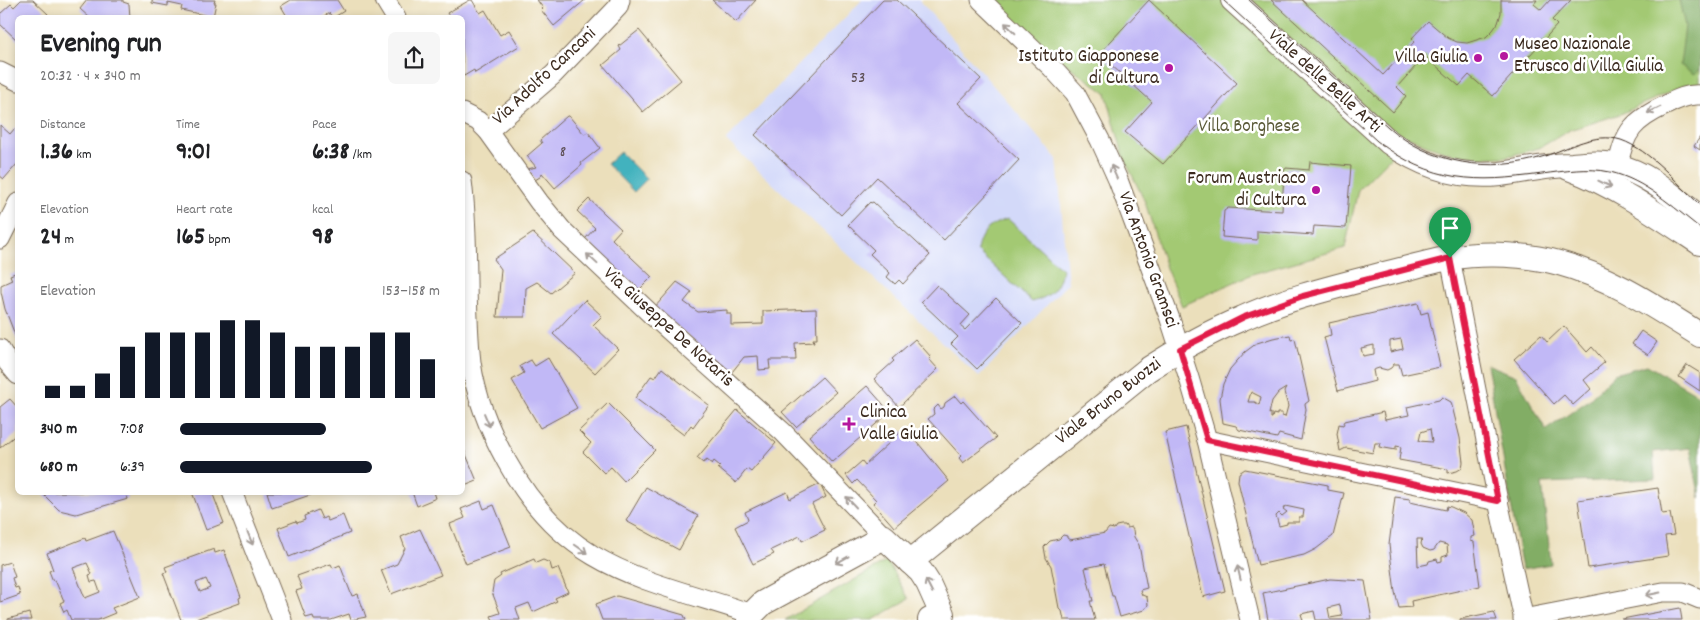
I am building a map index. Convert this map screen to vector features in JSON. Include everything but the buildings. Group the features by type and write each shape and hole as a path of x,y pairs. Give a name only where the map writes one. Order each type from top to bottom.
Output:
{"street":[{"path":"385,0 394,15"},
{"name":"Via Adolfo Cancani","path":"488,130 553,75 618,7 620,0"},
{"name":"Via Antonio Gramsci","path":"981,0 1071,87 1083,106 1118,180 1180,349 1207,440 1250,620"},
{"name":"Viale delle Belle Arti","path":"1233,0 1390,142 1418,160 1447,170 1475,175 1501,174 1560,165 1600,164 1620,156"},
{"path":"0,72 15,80"},
{"path":"1700,95 1694,94 1679,99 1647,113 1633,127 1620,156 1635,172 1700,218"},
{"name":"Via Giuseppe De Notaris","path":"465,114 478,121 488,130 539,202 568,236 783,432 884,537"},
{"path":"1560,165 1624,193 1700,243"},
{"path":"0,239 15,209"},
{"path":"465,212 470,346 475,387 484,415 499,448 522,488 542,514 562,534 600,560 628,574 750,617 763,604 884,537 910,562 928,583 939,618"},
{"name":"Viale Bruno Buozzi","path":"910,562 1146,370 1180,349 1244,317 1303,296 1450,258 1517,256 1572,266 1602,278 1632,293 1700,335"},
{"path":"1450,258 1523,619 1663,592 1683,592 1700,599"},
{"path":"0,349 15,371"},
{"path":"1207,440 1498,501"},
{"path":"233,495 282,620"}],"shaded area":[{"path":"862,0 919,0 1057,159 1068,283 979,377 726,140"}],"green space":[{"name":"Villa Borghese","path":"993,0 1700,0 1700,84 1685,85 1623,113 1570,130 1539,148 1505,157 1471,158 1455,155 1410,137 1358,190 1345,248 1252,274 1182,306 1166,268 1145,202 1124,158 1106,93 1044,48"},
{"path":"1679,0 1700,0 1700,70 1694,74 1680,65 1685,26"},
{"path":"1008,219 1062,269 1059,282 1053,291 1032,302 977,251 983,234 996,223"},
{"path":"1487,364 1516,376 1546,430 1589,400 1614,374 1647,365 1700,396 1700,498 1690,448 1653,452 1655,479 1542,483 1551,564 1522,569"},
{"path":"887,561 909,599 873,620 785,620"}],"water":[{"path":"620,152 647,179 634,192 607,164"}],"tram line":[{"path":"1223,0 1377,141 1397,155 1417,165 1456,177 1476,179 1497,179 1576,170 1610,172 1635,181 1647,188 1700,228"},
{"path":"1249,0 1388,127 1405,140 1423,150 1462,162 1504,164 1545,156 1592,139 1611,138 1632,145 1653,159 1700,205"}],"place":[{"name":"Museo Nazionale Etrusco di Villa Giulia","path":"1504,56"},
{"name":"Villa Giulia","path":"1478,58"},
{"name":"Istituto Giapponese di Cultura","path":"1169,68"},
{"name":"Forum Austriaco di Cultura","path":"1316,190"},
{"name":"Clinica Valle Giulia","path":"849,424"}],"route":[{"path":"1450,258 1498,501 1207,440 1180,349 1244,317 1303,296 1450,258"}]}
